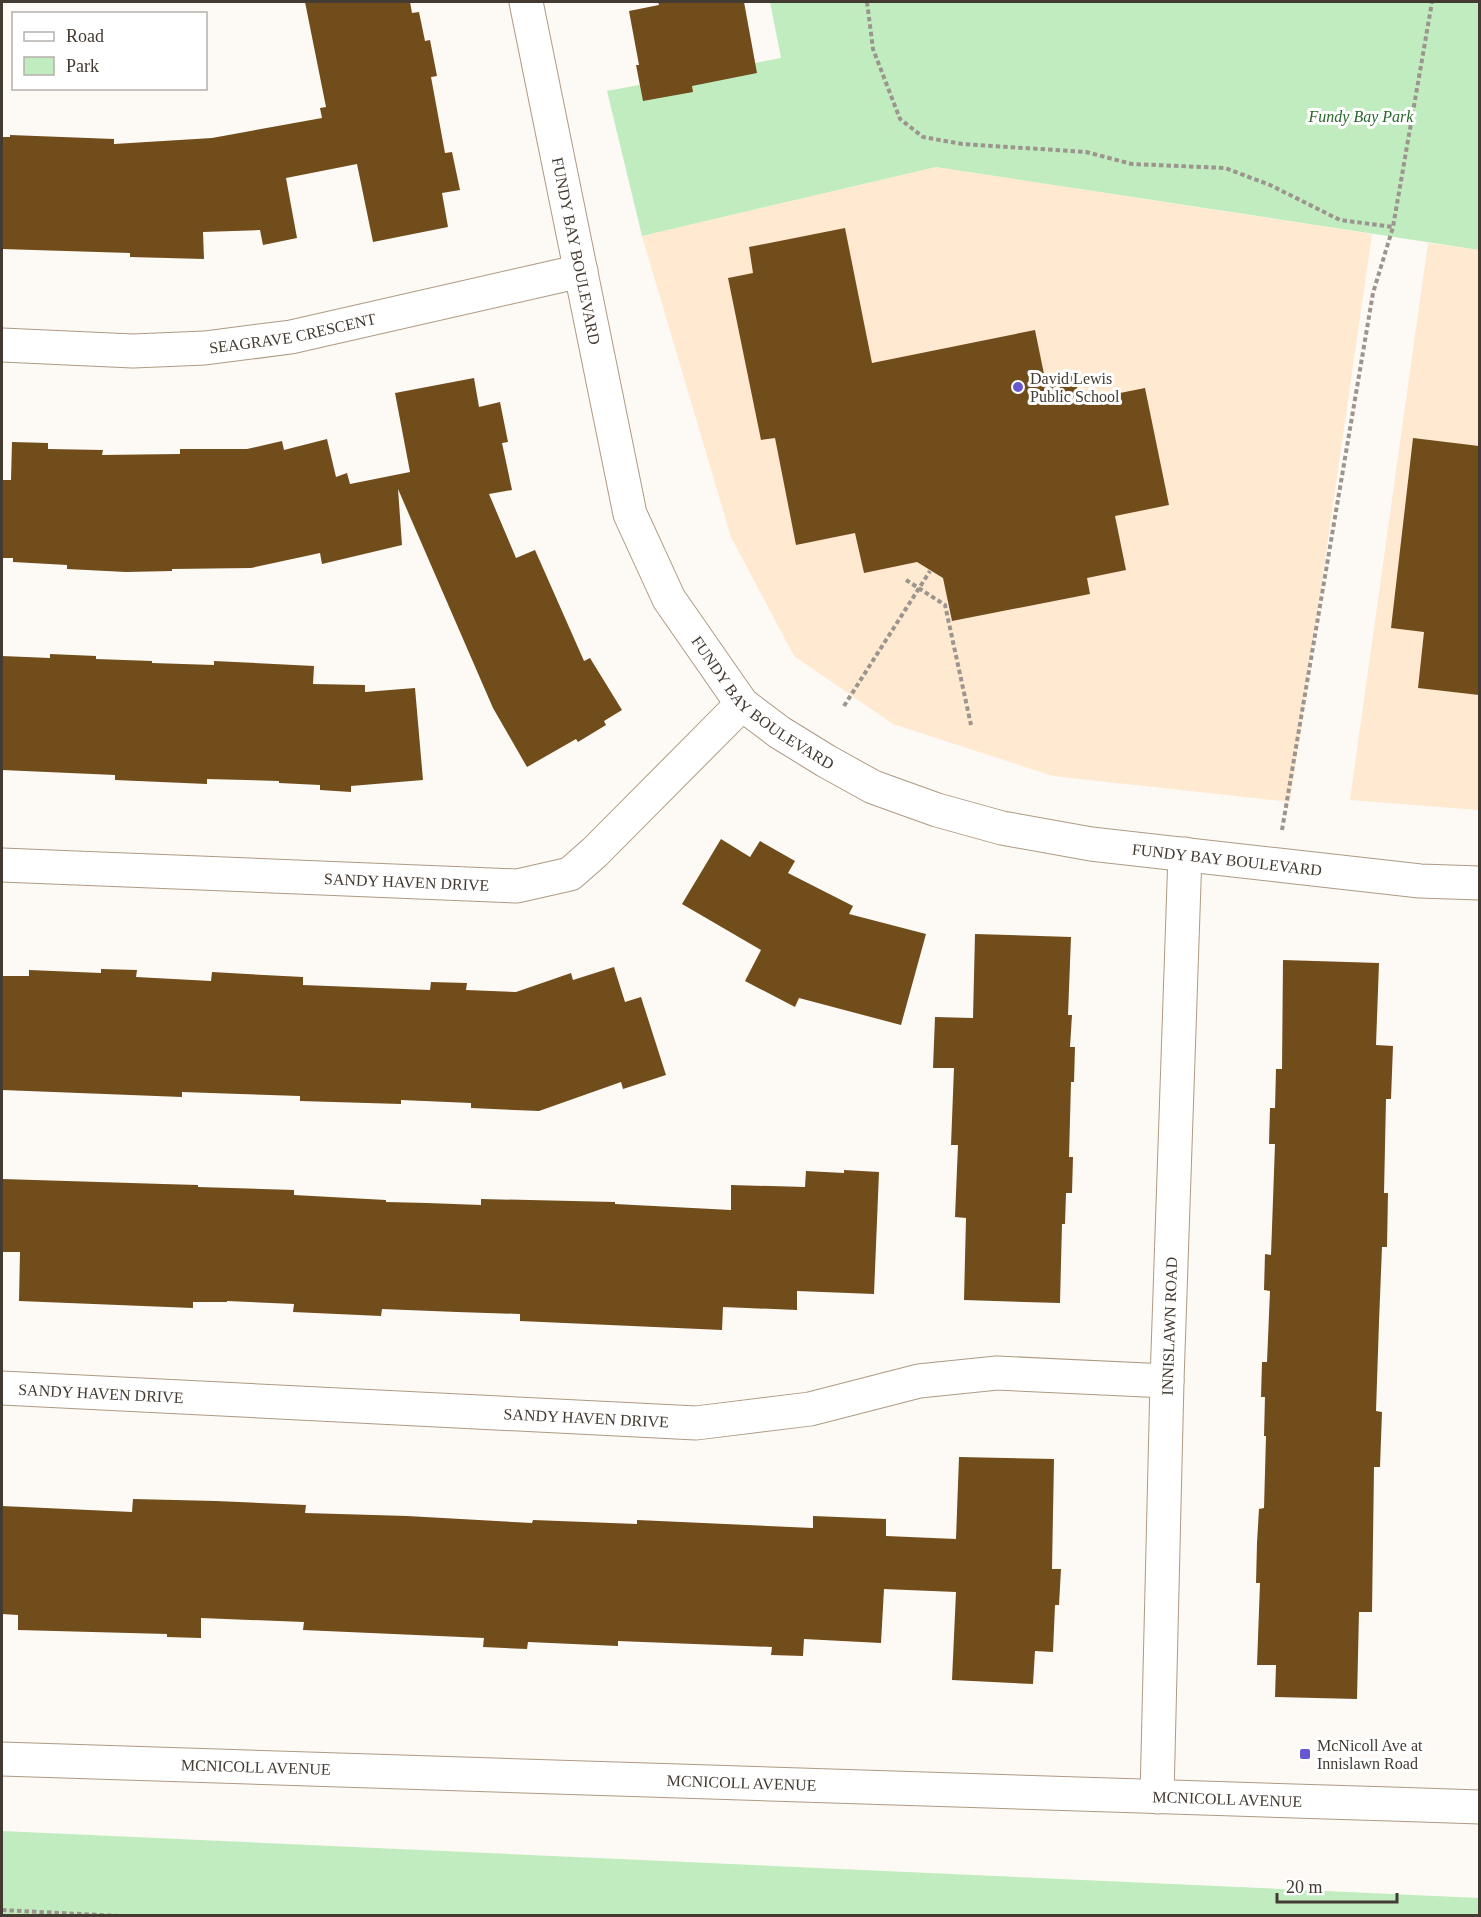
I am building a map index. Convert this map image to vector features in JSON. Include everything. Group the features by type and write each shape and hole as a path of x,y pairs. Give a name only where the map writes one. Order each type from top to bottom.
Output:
{"street":[{"name":"FUNDY BAY BOULEVARD","path":"526,2 630,514 669,599 742,704 789,738 873,787 937,810 1002,828 1091,843 1278,865 1420,881 1479,883"},
{"name":"SEAGRAVE CRESCENT","path":"2,345 133,351 205,348 291,337 580,271"},
{"name":"SANDY HAVEN DRIVE","path":"2,865 517,886 570,874 596,852 742,704"},
{"name":"INNISLAWN ROAD","path":"1156,1797 1185,854"},
{"name":"SANDY HAVEN DRIVE","path":"2,1388 696,1423 810,1409 919,1380 997,1373 1167,1381"},
{"name":"MCNICOLL AVENUE","path":"2,1759 562,1775 1479,1807"}],"path":[{"path":"867,2 873,49 900,119 923,137 962,144 1086,152 1132,164 1225,168 1270,185 1340,220 1393,227"},
{"path":"1278,865 1286,800 1373,293 1393,227 1432,2"},
{"path":"844,706 930,571"},
{"path":"906,580 945,605 971,725"},
{"path":"2,1910 119,1916"}],"shaded area":[{"name":"David Lewis Public School","path":"936,167 1372,234 1290,802 1053,776 893,724 794,656 731,537 642,236"},
{"path":"1428,243 1479,250 1479,810 1350,800"}],"green space":[{"name":"Fundy Bay Park","path":"770,2 1479,2 1479,250 936,167 642,236 607,91 781,58"},
{"path":"2,1831 1479,1898 1479,1915 2,1915"}],"building":[{"path":"305,2 410,2 412,13 419,12 425,41 430,40 437,76 431,77 445,153 452,152 460,190 442,193 448,227 373,242 357,164 286,178 297,238 263,245 260,230 203,232 204,259 130,257 130,253 2,249 2,137 10,137 10,135 114,139 114,144 212,138 322,118 320,108 326,107"},
{"path":"658,2 744,2 757,73 692,86 693,92 643,101 629,11 659,5"},
{"path":"845,228 872,363 1035,330 1045,379 1074,372 1080,401 1145,388 1169,505 1115,516 1126,570 1087,578 1090,594 952,621 943,578 917,562 864,573 855,533 796,545 775,438 761,440 728,278 753,273 749,247"},
{"path":"474,378 479,407 500,402 508,442 502,443 512,490 489,494 516,558 535,550 584,661 590,658 622,710 604,721 606,725 578,742 576,739 527,767 493,708 398,489 402,545 322,564 320,553 251,568 126,572 67,569 67,565 13,562 13,558 2,558 2,480 11,480 12,442 48,443 48,449 103,450 102,455 180,454 180,449 247,449 282,441 284,450 327,439 336,477 347,473 350,484 410,472 395,393"},
{"path":"1413,438 1479,446 1479,695 1418,688 1424,632 1391,628"},
{"path":"50,654 96,656 96,659 152,661 152,663 214,665 214,661 314,666 313,684 365,685 365,692 415,688 423,780 351,786 351,792 320,790 320,785 279,783 279,781 207,779 207,784 115,780 115,775 2,770 2,656 50,658"},
{"path":"721,839 750,857 760,841 795,861 788,873 853,906 849,914 926,934 901,1025 799,998 795,1007 745,981 761,950 682,904"},
{"path":"975,934 1071,937 1068,1015 1072,1015 1070,1047 1075,1047 1074,1082 1071,1082 1069,1157 1073,1157 1072,1193 1066,1193 1065,1224 1062,1224 1060,1303 964,1300 966,1218 955,1217 958,1145 951,1145 954,1068 933,1068 935,1017 973,1018"},
{"path":"1283,960 1379,963 1376,1045 1393,1046 1391,1099 1386,1099 1384,1193 1388,1193 1387,1247 1382,1247 1376,1411 1382,1412 1380,1467 1374,1467 1372,1612 1359,1612 1357,1699 1275,1697 1276,1665 1257,1665 1260,1583 1256,1583 1257,1543 1259,1509 1264,1508 1266,1436 1264,1436 1265,1397 1261,1397 1262,1362 1267,1362 1270,1291 1264,1290 1265,1254 1271,1255 1275,1144 1269,1144 1270,1108 1275,1108 1276,1069 1282,1069"},
{"path":"614,967 625,1002 641,997 666,1075 623,1089 621,1082 539,1111 471,1108 471,1103 401,1100 401,1104 300,1101 300,1096 182,1092 182,1097 2,1090 2,976 29,976 29,970 101,973 101,969 137,970 136,977 211,981 212,972 303,977 303,985 430,990 431,982 467,983 466,990 516,992 571,973 573,980"},
{"path":"844,1170 879,1172 874,1294 797,1291 797,1310 723,1307 722,1330 520,1321 520,1314 382,1309 381,1316 293,1312 294,1304 227,1301 193,1302 193,1308 19,1301 20,1252 2,1252 2,1179 294,1190 294,1195 386,1200 386,1202 481,1205 481,1199 615,1202 615,1204 731,1210 731,1185 805,1187 806,1171 844,1173"},
{"path":"959,1457 1054,1459 1052,1569 1061,1569 1059,1605 1055,1605 1053,1652 1035,1651 1033,1684 952,1680 956,1592 884,1589 881,1643 804,1639 803,1656 771,1655 772,1647 618,1641 618,1646 528,1642 527,1649 483,1647 484,1638 303,1630 304,1622 201,1618 201,1638 167,1637 167,1634 18,1630 18,1615 2,1614 2,1506 132,1512 133,1499 216,1501 306,1505 305,1513 532,1523 533,1520 637,1524 637,1520 813,1528 813,1516 886,1519 886,1536 956,1539"}],"place":[{"name":"David Lewis Public School","path":"1018,387"},
{"name":"McNicoll Ave at Innislawn Road","path":"1305,1754"}]}
